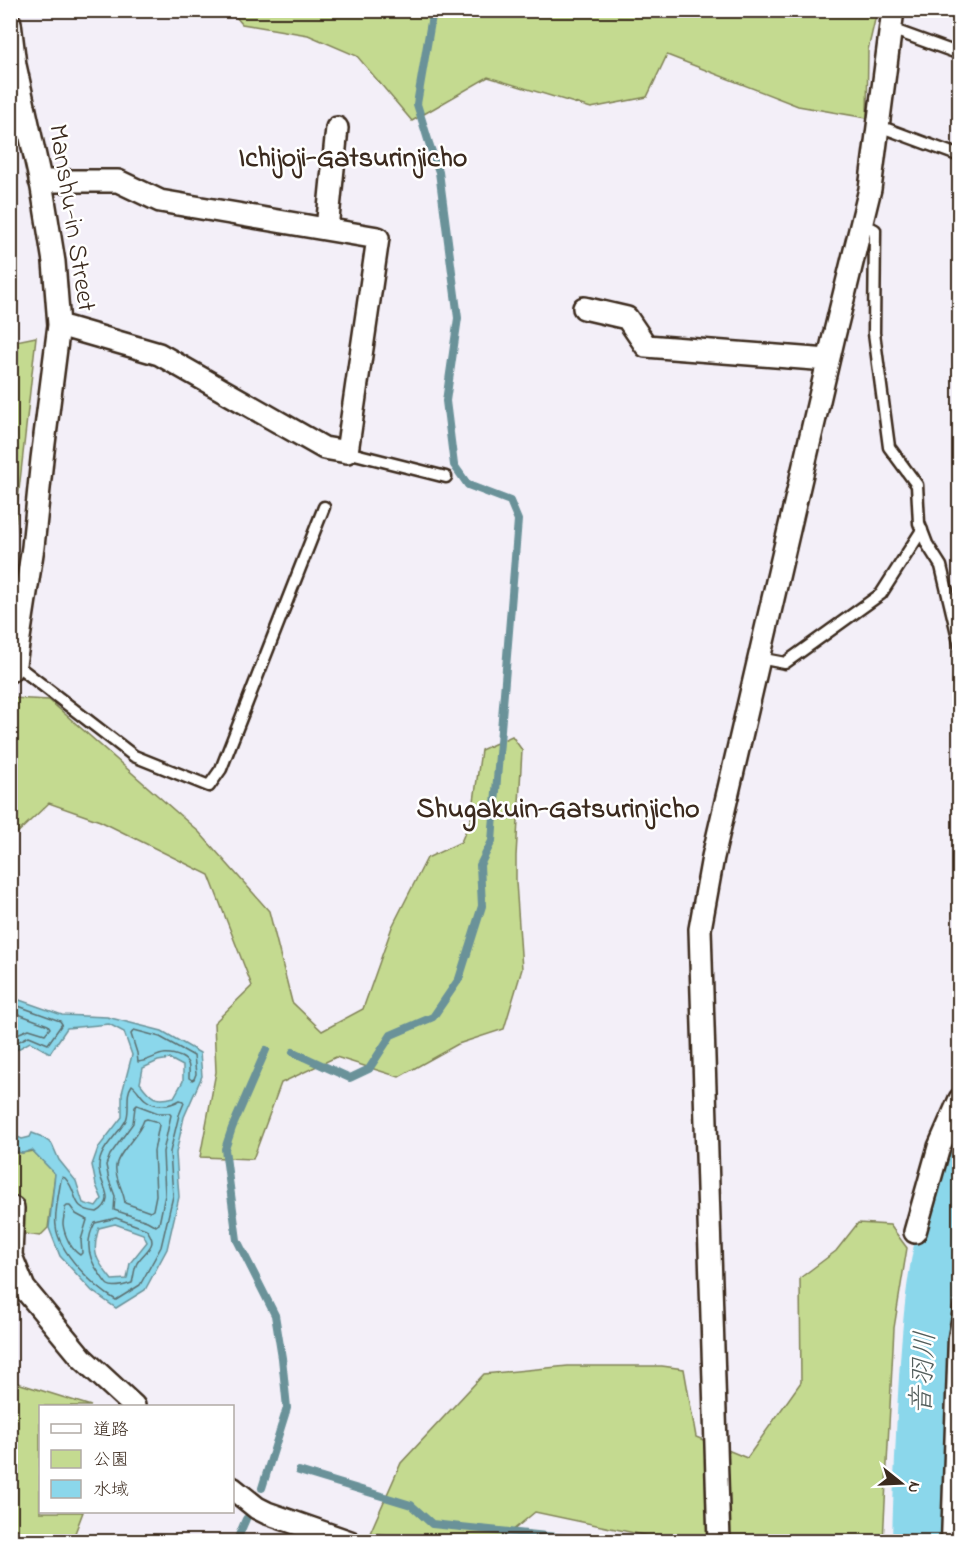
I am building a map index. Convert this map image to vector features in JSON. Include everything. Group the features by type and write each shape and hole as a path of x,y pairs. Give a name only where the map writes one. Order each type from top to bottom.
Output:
{"street":[{"path":"719,1542 700,929 713,857 870,189 892,20"},
{"name":"Manshu-in Street","path":"10,23 15,65 40,181 54,262 59,326 33,546 13,667"},
{"path":"327,229 337,128"},
{"path":"40,181 118,181 160,201 378,238 347,452 324,448 159,354 59,326"},
{"path":"584,308 627,318 646,346 828,360"},
{"path":"915,1232 939,1147 960,1099"},
{"path":"10,1207 13,1208 11,1257 24,1288 82,1358 132,1405"},
{"path":"234,1490 257,1508 351,1542"}],"lane":[{"path":"892,20 960,54"},
{"path":"879,126 960,156"},
{"path":"862,223 875,230 874,333 889,447 917,485 919,523 927,544 941,566 960,646"},
{"path":"347,452 446,477"},
{"path":"13,667 134,756 209,786 220,769 324,507"},
{"path":"759,658 785,663 881,594 922,530"},
{"path":"947,1542 954,1337 960,1304"}],"green space":[{"path":"231,11 877,11 868,50 867,118 798,106 667,55 647,97 591,108 488,77 412,121 357,56 308,35 242,24"},
{"path":"36,337 11,562 11,342"},
{"path":"11,698 49,700 199,832 269,911 292,1002 322,1031 363,1009 392,927 427,858 461,842 472,816 481,750 512,736 522,750 516,882 522,969 504,1029 458,1044 399,1077 336,1057 281,1083 253,1159 200,1157 216,1072 214,1023 252,986 209,875 100,821 49,803 11,839"},
{"path":"10,1151 22,1153 33,1151 55,1174 48,1228 40,1236 25,1234 11,1199"},
{"path":"858,1223 890,1225 907,1248 894,1328 883,1541 672,1541 535,1512 500,1541 449,1541 370,1533 401,1463 484,1374 568,1366 662,1366 684,1369 696,1437 747,1458 801,1382 800,1278 836,1251"},
{"path":"11,1381 88,1405 39,1405 39,1513 83,1513 72,1541 11,1541"}],"water":[{"path":"11,997 62,1015 107,1017 162,1031 200,1053 202,1076 184,1117 176,1153 179,1197 167,1249 145,1290 116,1308 92,1291 60,1256 49,1228 55,1174 32,1150 23,1153 11,1151 11,1128 13,1135 22,1139 30,1137 32,1133 52,1144 59,1160 76,1181 83,1203 96,1207 102,1199 96,1185 92,1165 98,1148 122,1117 122,1093 132,1055 124,1032 109,1024 67,1028 50,1053 30,1042 11,1053","holes":["170,1059 183,1066 183,1081 174,1097 154,1098 140,1083 143,1068 158,1061","115,1224 143,1234 147,1242 130,1263 127,1279 112,1280 102,1267 95,1250 99,1228"]}],"waterway":[{"path":"293,1052 350,1078 369,1069 391,1035 433,1017 459,979 482,906 480,865 492,841 518,520 510,501 468,485 454,465 446,401 458,318 439,172 417,104 433,10"},
{"path":"262,1488 287,1408 282,1358 275,1315 237,1240 225,1149 266,1050"},
{"name":"音羽川","path":"917,1542 928,1322 942,1231 960,1172"},
{"path":"299,1471 411,1505 432,1524 605,1542"},
{"path":"236,1542 246,1519"}],"district":[{"name":"Ichijoji-Gatsurinjicho","path":"353,159"},
{"name":"Shugakuin-Gatsurinjicho","path":"558,810"}]}
